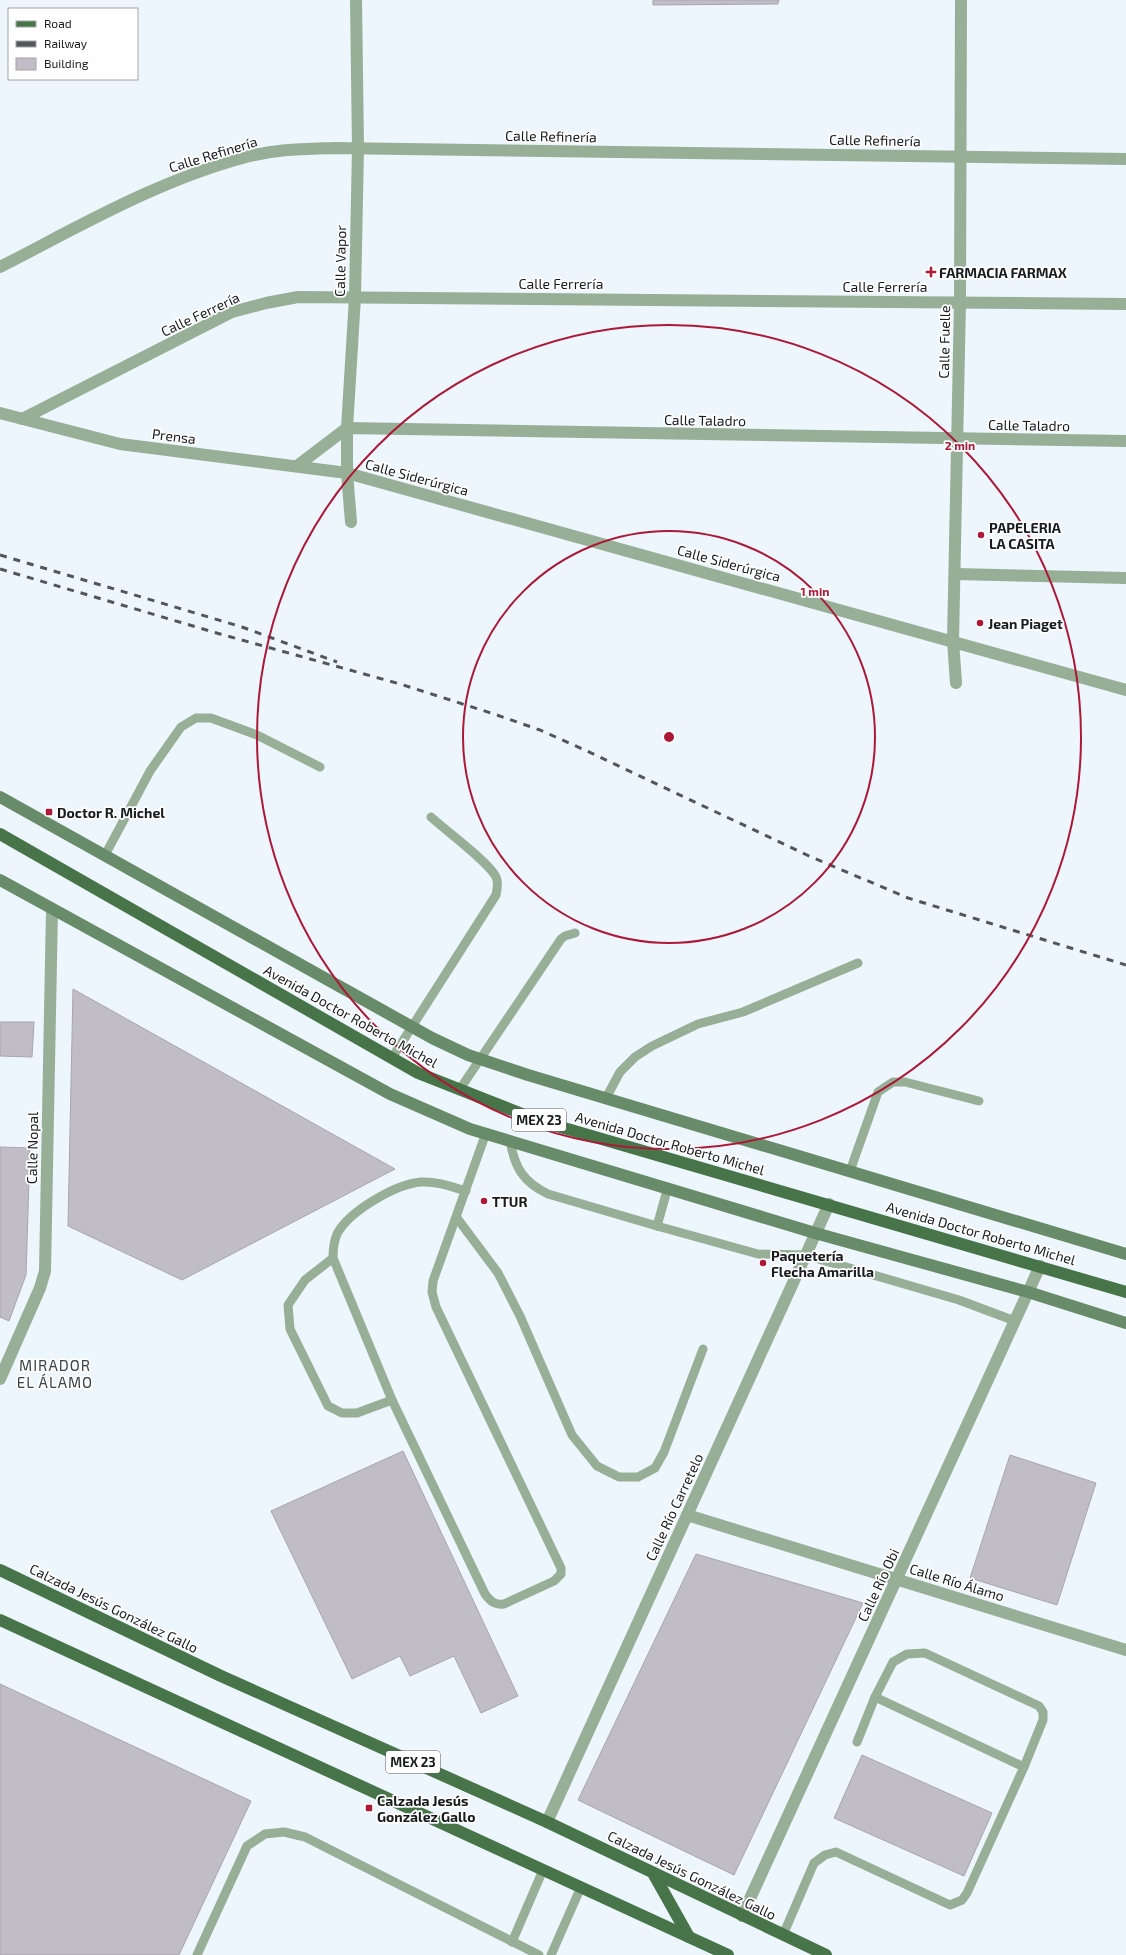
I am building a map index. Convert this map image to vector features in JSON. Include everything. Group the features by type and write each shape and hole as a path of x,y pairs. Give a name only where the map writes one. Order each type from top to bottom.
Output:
{"main road":[{"name":"Avenida Doctor Roberto Michel","path":"0,797 439,1041 480,1059 1126,1254"},
{"name":"Avenida Doctor Roberto Michel","path":"0,834 418,1073 540,1121 829,1204 1126,1292"},
{"path":"0,880 390,1094 470,1129 668,1187 815,1233 1028,1292 1126,1323"},
{"name":"Calzada Jesús González Gallo","path":"0,1570 221,1676 547,1822 826,1955"},
{"path":"0,1620 728,1955"},
{"path":"653,1873 689,1937"}],"street":[{"name":"Calle Vapor","path":"351,522 347,473 347,428 354,297 358,148 356,0"},
{"name":"Calle Fuelle","path":"956,683 953,641 960,302 961,0"},
{"name":"Calle Refinería","path":"0,267 155,188 200,170 269,152 313,148 358,148 1126,159"},
{"name":"Calle Ferrería","path":"22,419 232,312 266,303 298,297 1126,304"},
{"name":"Prensa","path":"0,413 120,444 347,473"},
{"name":"Calle Taladro","path":"347,428 1126,441"},
{"path":"297,466 347,428"},
{"name":"Calle Siderúrgica","path":"347,473 1126,690"},
{"path":"955,574 1126,578"},
{"name":"Calle Nopal","path":"0,1380 40,1288 45,1271 52,909"},
{"name":"Calle Río Carretelo","path":"547,1822 829,1204"},
{"name":"Calle Río Obi","path":"742,1916 1040,1266"},
{"name":"Calle Río Álamo","path":"687,1515 1126,1650"}],"lane":[{"path":"105,855 150,771 181,727 196,718 211,718 257,735 320,767"},
{"path":"392,1058 496,895 498,884 496,877 487,866 430,817"},
{"path":"460,1089 561,939 575,933"},
{"path":"606,1098 620,1072 635,1057 652,1046 698,1024 743,1012 858,963"},
{"path":"850,1171 878,1092 893,1082 905,1082 979,1101"},
{"path":"466,1191 438,1183 420,1182 382,1196 354,1214 338,1233 333,1246 332,1258 392,1400 489,1599 493,1603 504,1604 558,1578 561,1574 560,1564 436,1307 432,1292 433,1281 457,1218 486,1133"},
{"path":"510,1141 514,1158 519,1170 527,1181 539,1190 548,1194 758,1254 805,1255 959,1300 1015,1321"},
{"path":"657,1226 668,1187"},
{"path":"457,1218 498,1273 520,1316 572,1434 597,1466 620,1477 638,1477 655,1468 664,1452 703,1349"},
{"path":"332,1258 305,1280 288,1305 290,1329 328,1406 342,1413 358,1413 392,1400"},
{"path":"783,1935 814,1863 825,1855 836,1852 950,1905 962,1900 968,1893 1024,1767 1043,1720 1043,1712 1039,1706 925,1653 907,1654 893,1662 875,1697 857,1742"},
{"path":"875,1697 1024,1767"},
{"path":"197,1955 247,1846 265,1834 284,1832 305,1837 539,1955"},
{"path":"512,1942 543,1870"},
{"path":"551,1955 581,1887"}],"building":[{"path":"653,0 779,0 778,4 653,5"},
{"path":"73,989 395,1169 182,1280 68,1226"},
{"path":"0,1022 34,1022 32,1057 0,1056"},
{"path":"0,1147 30,1148 26,1275 9,1321 0,1317"},
{"path":"403,1451 518,1696 481,1713 454,1656 410,1676 400,1656 352,1679 271,1511"},
{"path":"1010,1455 1096,1483 1057,1605 970,1578"},
{"path":"696,1554 863,1603 734,1875 578,1800"},
{"path":"0,1684 251,1801 179,1955 0,1955"},
{"path":"862,1755 992,1813 964,1876 834,1818"}],"railway":[{"path":"0,555 242,627 337,662"},
{"path":"0,569 220,634 400,684 540,730 809,856 908,898 1126,965"}],"place":[{"name":"FARMACIA FARMAX","path":"931,272"},
{"name":"PAPELERIA LA CASITA","path":"981,535"},
{"name":"Jean Piaget","path":"980,623"},
{"name":"Doctor R. Michel","path":"49,812"},
{"name":"TTUR","path":"484,1201"},
{"name":"Paquetería Flecha Amarilla","path":"763,1263"},
{"name":"Calzada Jesús González Gallo","path":"369,1808"}],"district":[{"name":"MIRADOR EL ÁLAMO","path":"55,1374"}]}
